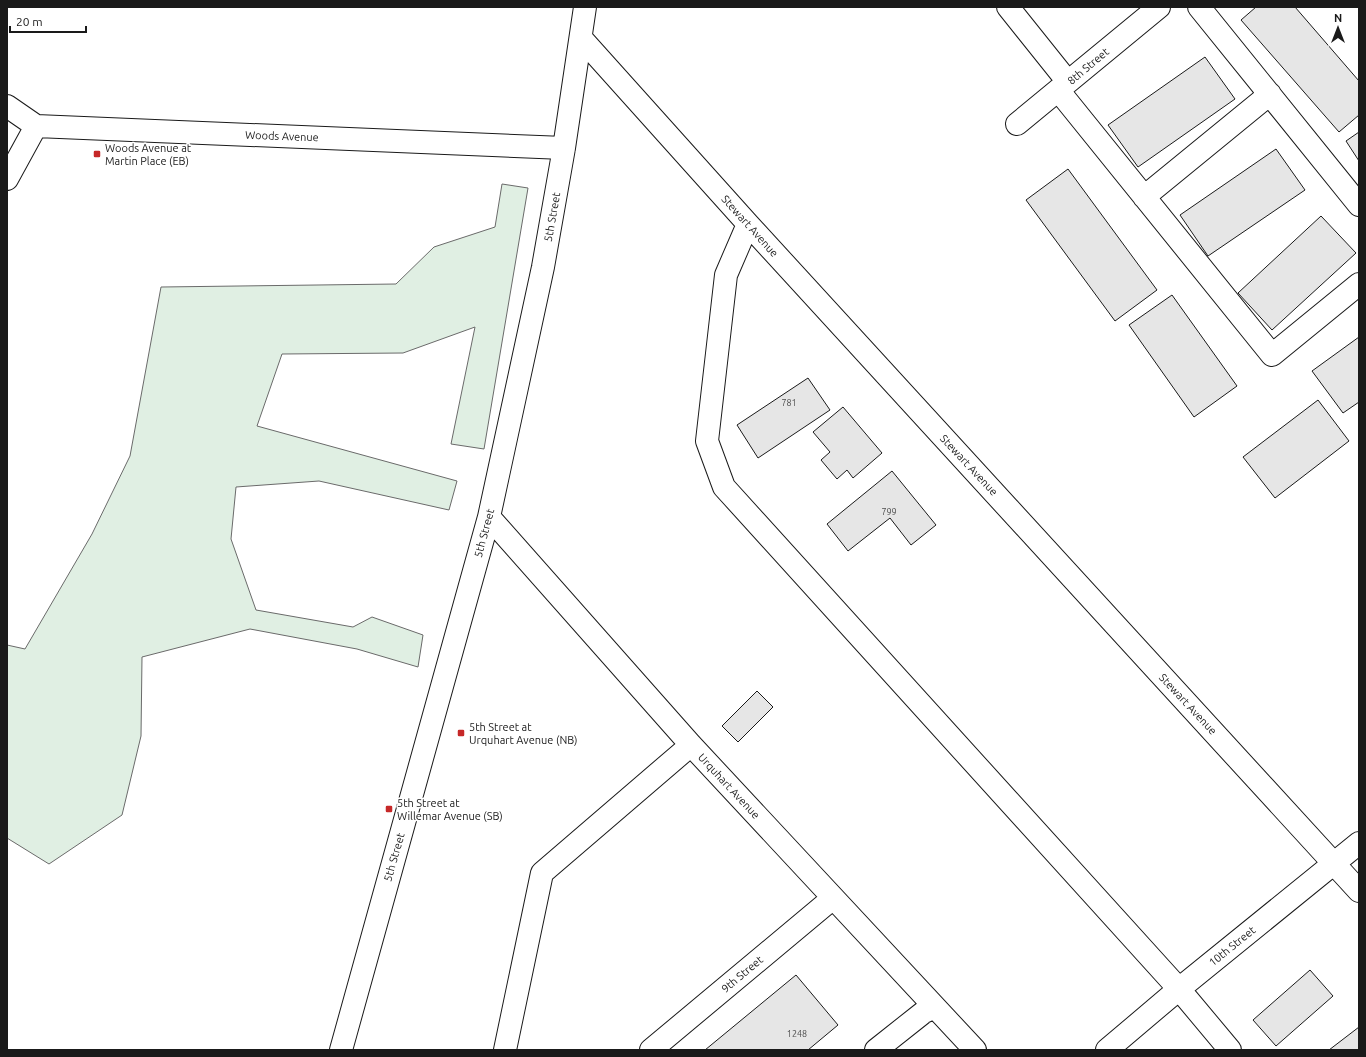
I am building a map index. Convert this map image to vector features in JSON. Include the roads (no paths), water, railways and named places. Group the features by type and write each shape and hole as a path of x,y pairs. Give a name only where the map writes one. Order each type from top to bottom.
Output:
{"street":[{"name":"5th Street","path":"341,1050 489,518 543,268 564,148 585,7"},
{"path":"1008,7 1063,86 1144,197 1272,355 1359,284"},
{"name":"8th Street","path":"1016,124 1159,7"},
{"path":"1199,7 1359,205"},
{"name":"Stewart Avenue","path":"581,38 748,224 1359,890"},
{"path":"1144,197 1270,94"},
{"path":"7,106 36,126 7,179"},
{"name":"Woods Avenue","path":"36,126 564,148"},
{"path":"748,224 726,276 707,441 724,487 1179,989 1230,1050"},
{"name":"Urquhart Avenue","path":"489,518 691,745 975,1050"},
{"path":"505,1050 542,873 691,745"},
{"name":"10th Street","path":"1107,1050 1179,989 1359,843"},
{"name":"9th Street","path":"651,1050 833,898"},
{"path":"876,1050 924,1012 935,1006"}],"place":[{"name":"Woods Avenue at Martin Place (EB)","path":"97,154"},
{"name":"5th Street at Urquhart Avenue (NB)","path":"461,733"},
{"name":"5th Street at Willemar Avenue (SB)","path":"389,809"}]}
